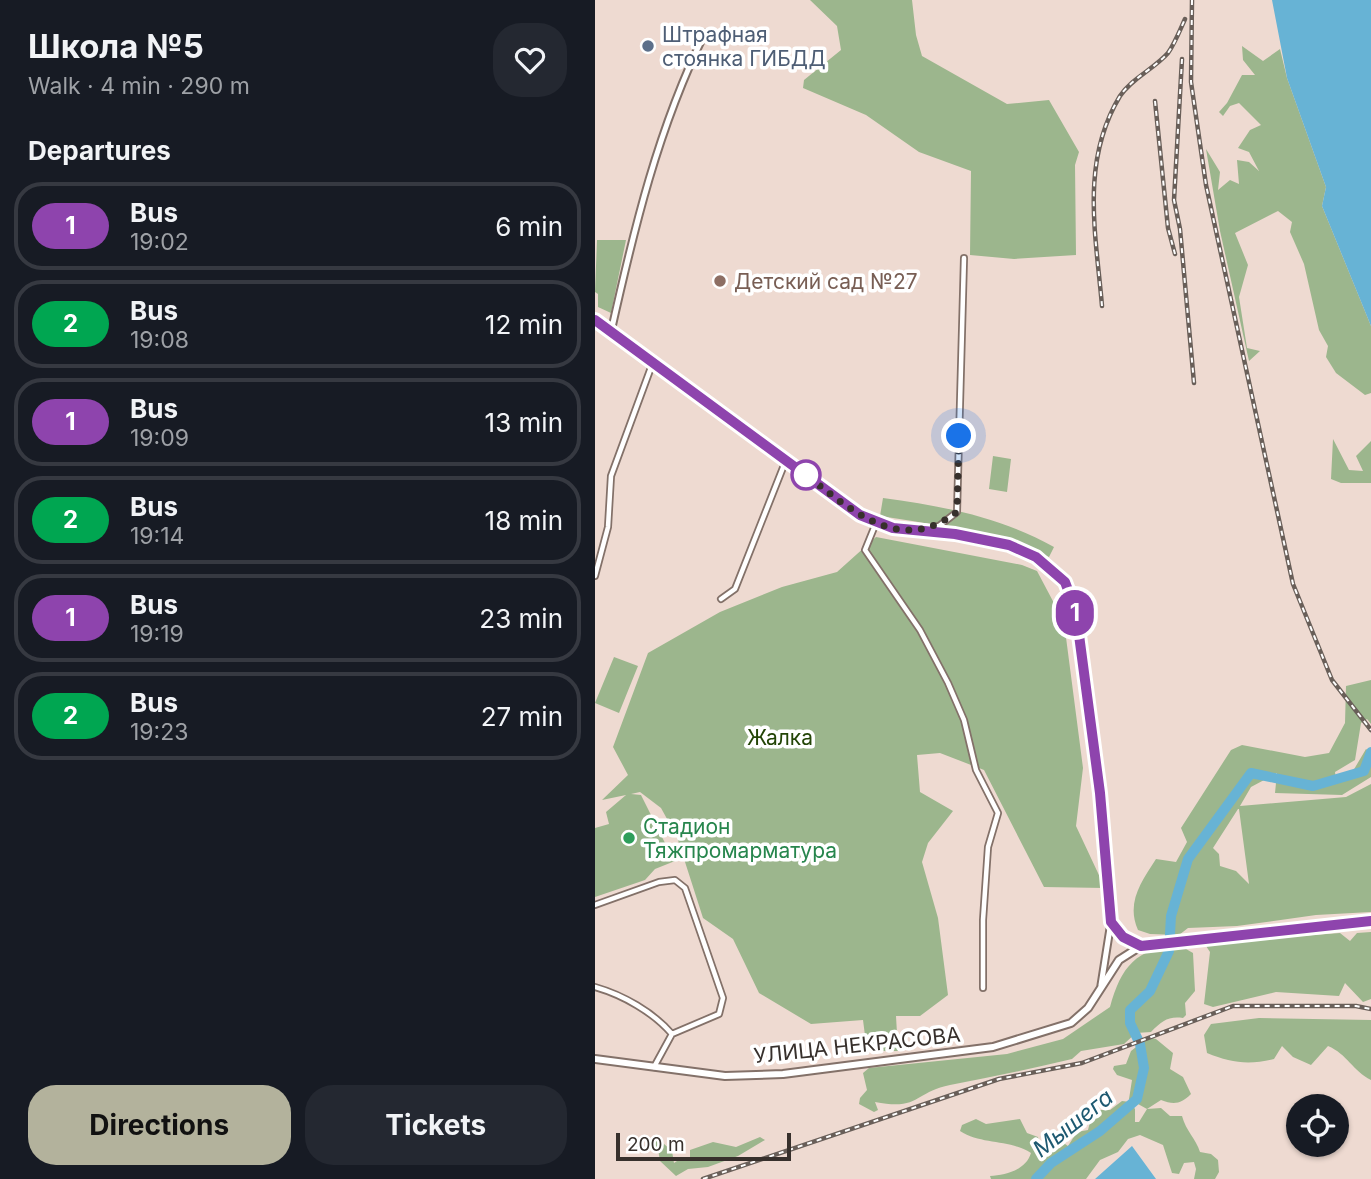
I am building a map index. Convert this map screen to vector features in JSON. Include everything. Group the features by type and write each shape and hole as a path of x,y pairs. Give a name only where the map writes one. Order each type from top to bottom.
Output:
{"main road":[{"path":"1141,946 1371,921"},
{"name":"УЛИЦА НЕКРАСОВА","path":"595,1059 725,1076 783,1074 993,1047 1071,1023 1088,1008 1119,960 1141,946"}],"street":[{"path":"611,332 632,238 661,138 682,80 705,33"},
{"path":"911,531 939,526 957,512 964,258"},
{"name":"УЛИЦА НЕКРАСОВА","path":"595,320 845,505 876,523 911,531 955,534 1009,545 1036,557 1065,582 1074,606 1079,635 1100,793 1111,922 1101,985"},
{"path":"595,576 608,527 611,476 653,362"},
{"path":"721,598 735,589 786,460"},
{"path":"876,523 865,550 920,630 948,683 964,720 976,769 998,813 988,847 983,920 983,988"},
{"path":"595,905 659,882 675,880 685,888 723,998 719,1014 672,1034 654,1067"},
{"path":"1111,922 1123,937 1141,946"},
{"path":"595,988 627,1000 648,1013 672,1034"}],"green space":[{"path":"810,0 912,0 916,35 922,56 1007,104 1049,100 1079,152 1075,165 1076,255 1014,259 970,255 971,171 919,152 866,115 803,88 804,80 841,50 837,26"},
{"path":"1242,46 1263,61 1280,49 1287,78 1326,187 1322,206 1371,326 1371,393 1365,395 1336,373 1326,357 1328,346 1319,330 1304,264 1290,232 1292,222 1278,211 1235,233 1248,265 1239,297 1247,348 1260,351 1249,361 1220,231 1206,149 1220,172 1218,190 1230,180 1239,184 1237,160 1249,162 1259,171 1249,152 1238,148 1250,130 1261,125 1239,103 1230,106 1223,116 1219,112 1242,75 1255,75 1243,60"},
{"path":"597,240 626,240 611,313 598,307 598,294 595,292"},
{"path":"1333,439 1349,470 1363,471 1356,456 1371,441 1371,483 1341,483 1331,479"},
{"path":"993,456 1011,459 1007,492 989,489"},
{"path":"883,498 992,520 1054,547 1049,557 986,536 880,516"},
{"name":"Жалка","path":"876,537 1022,565 1037,571 1064,622 1083,768 1076,826 1105,888 1044,887 984,770 940,753 917,755 920,792 953,811 928,843 922,862 938,918 948,995 920,1016 896,1016 898,1051 867,1051 863,1020 811,1024 759,993 733,939 703,918 677,837 661,808 640,792 631,794 641,795 669,851 675,849 680,859 655,869 645,880 595,897 595,828 609,824 606,812 626,795 602,800 628,775 613,747 648,653 720,612 782,587 837,572"},
{"path":"614,657 638,666 619,713 595,703"},
{"path":"1371,680 1371,724 1367,719 1361,723 1355,760 1335,772 1336,779 1353,771 1366,749 1371,753 1371,777 1342,795 1275,793 1277,773 1251,787 1240,806 1346,797 1371,784 1371,912 1316,915 1237,926 1188,928 1179,935 1150,934 1138,930 1134,902 1141,884 1156,859 1176,862 1187,842 1181,828 1231,750 1242,745 1305,757 1329,753 1345,723 1346,686","holes":["1239,809 1249,884 1236,871 1220,866 1219,854 1213,848"]},
{"path":"1371,932 1371,999 1363,1002 1345,983 1339,996 1276,992 1213,1007 1204,1004 1210,952 1204,943 1340,933 1350,941 1357,933"},
{"path":"1179,945 1193,953 1195,991 1185,1003 1186,1015 1183,1018 1165,1020 1151,1032 1136,1033 1124,1044 1081,1051 1072,1059 938,1088 901,1104 875,1102 878,1110 874,1112 859,1104 860,1098 867,1090 863,1073 869,1068 1007,1054 1063,1039 1110,1007 1119,981 1141,955"},
{"path":"1259,1018 1371,1020 1371,1080 1328,1046 1311,1065 1293,1057 1282,1046 1274,1059 1256,1062 1232,1061 1207,1053 1204,1035 1211,1024"},
{"path":"1149,1037 1156,1039 1173,1053 1170,1069 1183,1077 1191,1094 1177,1103 1161,1100 1147,1109 1129,1099 1132,1080 1117,1075 1113,1069 1114,1066 1126,1064 1131,1051"},
{"path":"1122,1101 1130,1102 1135,1109 1135,1122 1139,1122 1147,1109 1161,1108 1170,1116 1182,1116 1200,1152 1211,1154 1218,1160 1219,1172 1215,1179 1194,1179 1194,1162 1184,1163 1179,1174 1172,1173 1163,1145 1140,1135 1128,1139 1118,1152 1100,1160 1086,1179 991,1179 990,1176 1009,1173 1025,1164 1031,1153 960,1131 962,1125 976,1119 986,1124 1020,1119 1027,1133 1038,1137 1039,1145 1055,1137 1068,1146 1077,1132 1088,1130 1092,1114 1098,1110 1110,1110"},
{"path":"655,1136 672,1151 674,1163 680,1159 690,1159 690,1150 713,1142 736,1147 760,1137 765,1140 738,1156 708,1167 688,1169 676,1176 660,1161 658,1149 652,1145"}],"water":[{"path":"1272,0 1371,0 1371,326 1322,206 1326,187 1287,78"},
{"path":"1132,1146 1156,1179 1095,1179"}],"waterway":[{"name":"Мышега","path":"1036,1179 1051,1163 1100,1131 1137,1099 1144,1068 1140,1044 1130,1023 1130,1010 1150,991 1169,951 1171,916 1188,859 1251,773 1313,786 1364,771 1371,752"}],"railway":[{"path":"1192,0 1191,82 1206,185 1293,584 1332,680 1371,730"},
{"path":"1102,306 1094,199 1099,147 1107,121 1120,96 1168,53 1185,19"},
{"path":"1182,59 1174,200 1180,229 1194,383"},
{"path":"1155,101 1168,228 1175,254"},
{"path":"703,1179 999,1079 1082,1063 1233,1006 1356,1006 1371,1009"}],"bus line":[{"name":"1","path":"595,320 860,515 893,528 955,534 1009,545 1036,557 1065,582 1074,606 1079,635 1100,793 1111,922 1123,937 1141,946 1371,921"}],"place":[{"name":"Штрафная стоянка ГИБДД","path":"648,46"},
{"name":"Детский сад №27","path":"720,281"},
{"name":"Стадион Тяжпромарматура","path":"629,838"}],"route":[{"path":"806,475 803,473 845,505 876,523 911,531 939,526 957,512 959,436"}]}
